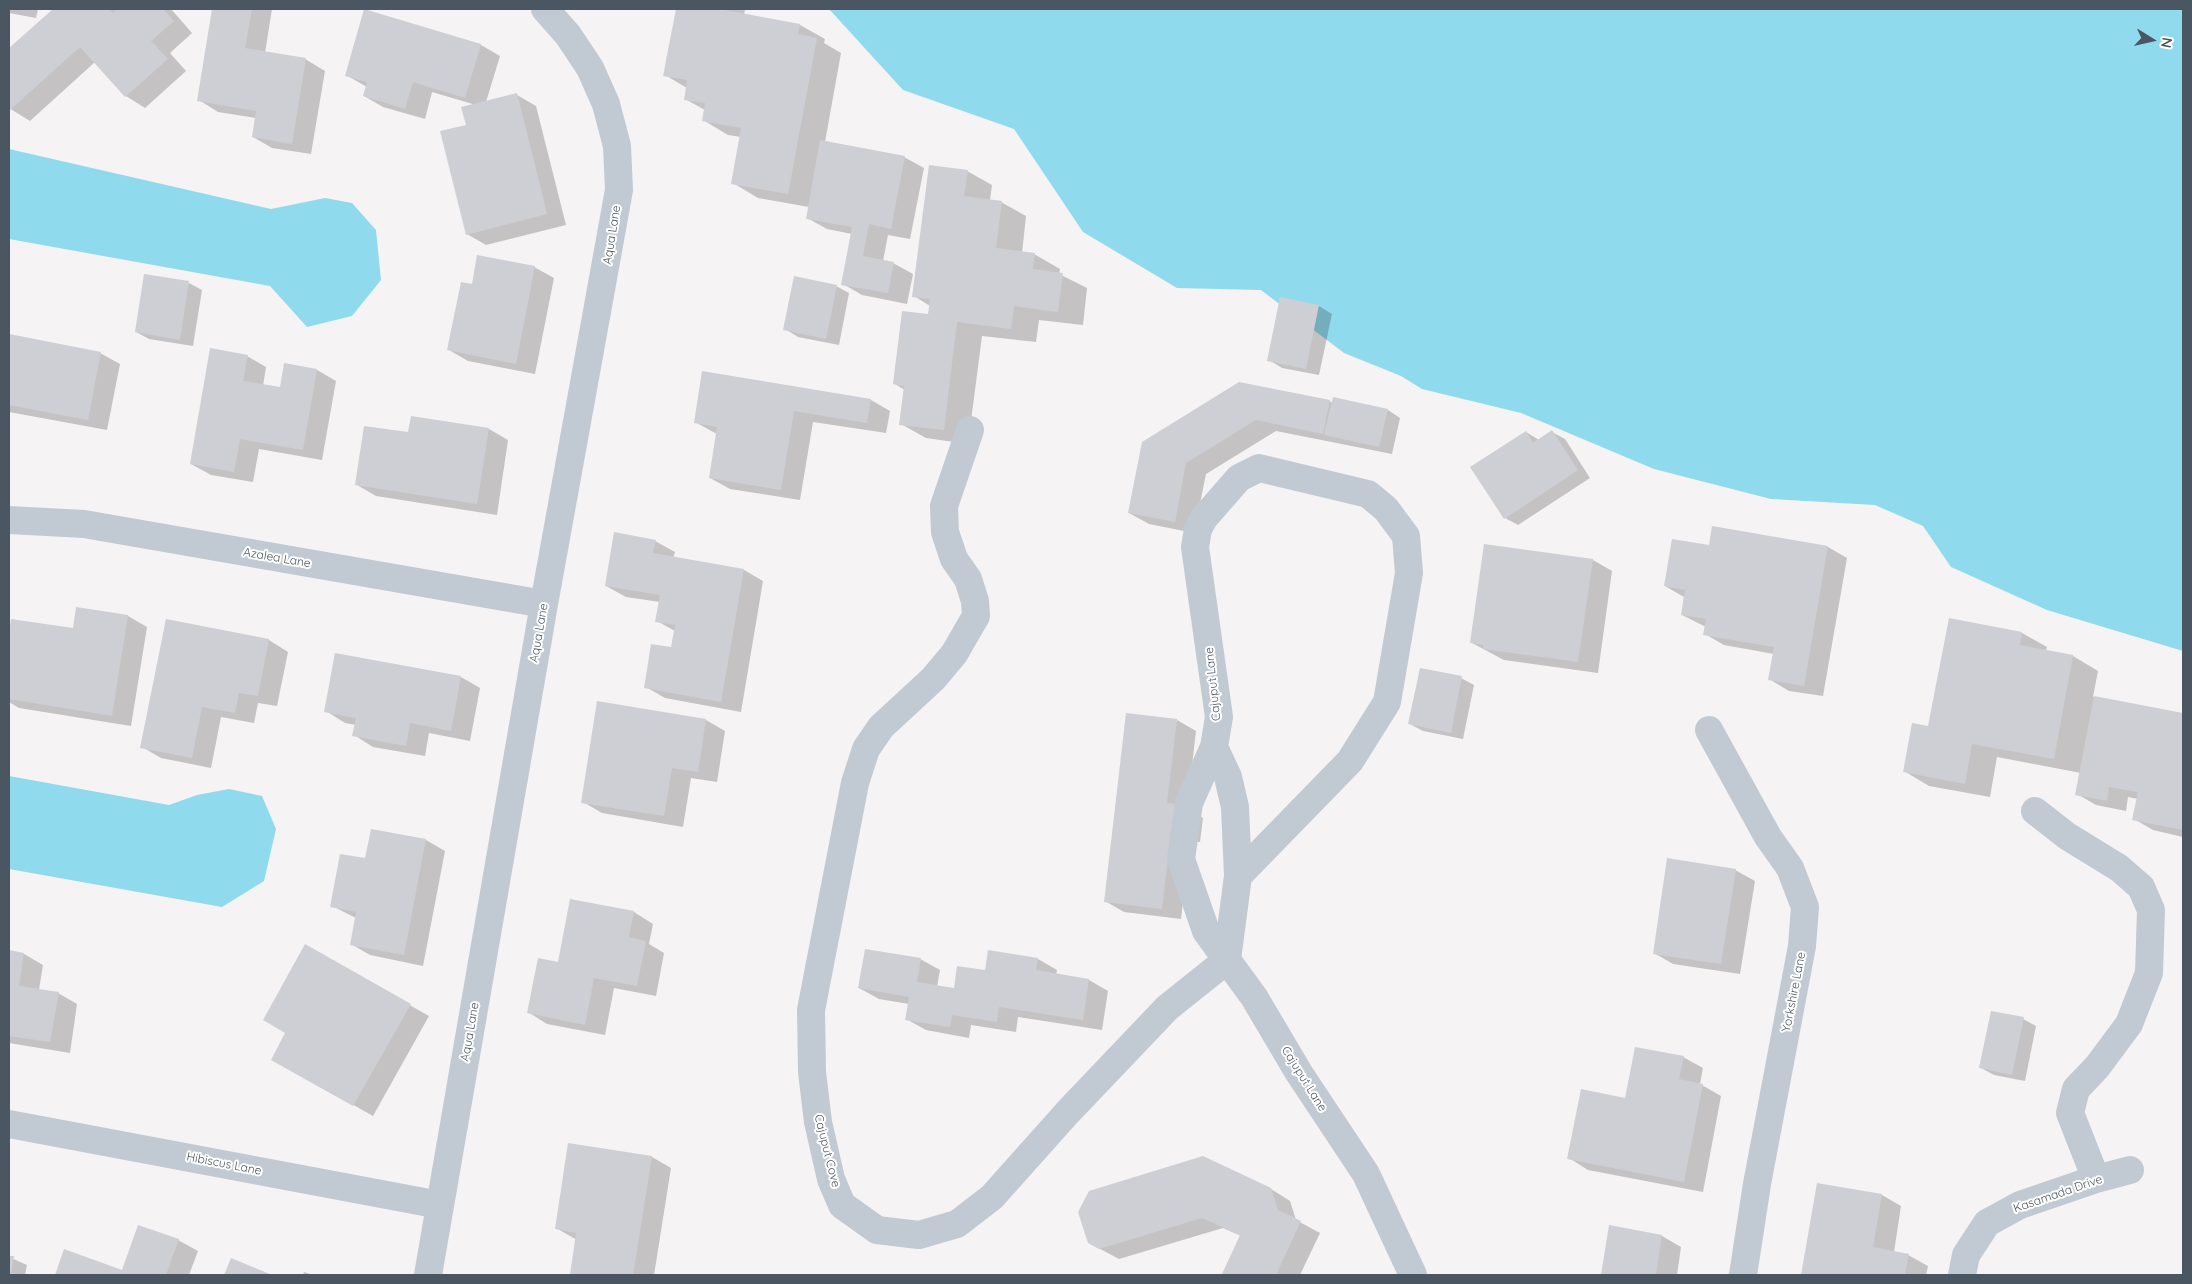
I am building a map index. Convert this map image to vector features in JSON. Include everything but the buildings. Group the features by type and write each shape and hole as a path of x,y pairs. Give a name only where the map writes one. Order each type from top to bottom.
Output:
{"street":[{"name":"Aqua Lane","path":"428,1275 544,604 619,190 617,146 606,104 590,68 568,35 545,9"},
{"name":"Cajuput Cove","path":"970,430 944,506 945,532 954,559 968,579 975,601 976,616 954,654 933,680 881,727 866,749 856,783 811,1010 812,1072 818,1122 831,1179 842,1205 877,1230 919,1235 957,1224 992,1197 1067,1113 1167,1008 1227,960"},
{"name":"Cajuput Lane","path":"1238,876 1350,761 1387,702 1408,573 1406,536 1386,509 1368,494 1258,468 1238,478 1204,518 1198,529 1195,547 1219,717 1214,747 1189,802 1181,859 1206,931 1254,997 1299,1072 1366,1174 1413,1275"},
{"name":"Azalea Lane","path":"9,520 84,524 544,604"},
{"name":"Yorkshire Lane","path":"1709,730 1768,837 1790,868 1805,907 1802,946 1743,1275"},
{"path":"1214,747 1228,777 1235,807 1238,876 1227,960"},
{"path":"2035,811 2068,836 2126,874 2141,887 2151,910 2149,973 2129,1024 2097,1067 2076,1089 2070,1113 2096,1179"},
{"name":"Hibiscus Lane","path":"9,1124 440,1205"},
{"name":"Kasamada Drive","path":"1962,1275 1966,1255 1987,1223 2020,1205 2096,1179 2130,1170"}],"water":[{"path":"829,9 2183,9 2183,651 2047,610 1951,567 1923,526 1875,505 1771,499 1654,469 1521,413 1422,389 1401,376 1344,353 1261,290 1177,288 1083,232 1014,129 903,90"},
{"path":"9,149 271,209 325,198 352,203 376,230 381,280 352,316 307,327 270,286 9,239"},
{"path":"9,776 169,805 197,795 229,789 262,796 276,829 264,881 222,907 9,869"}]}
